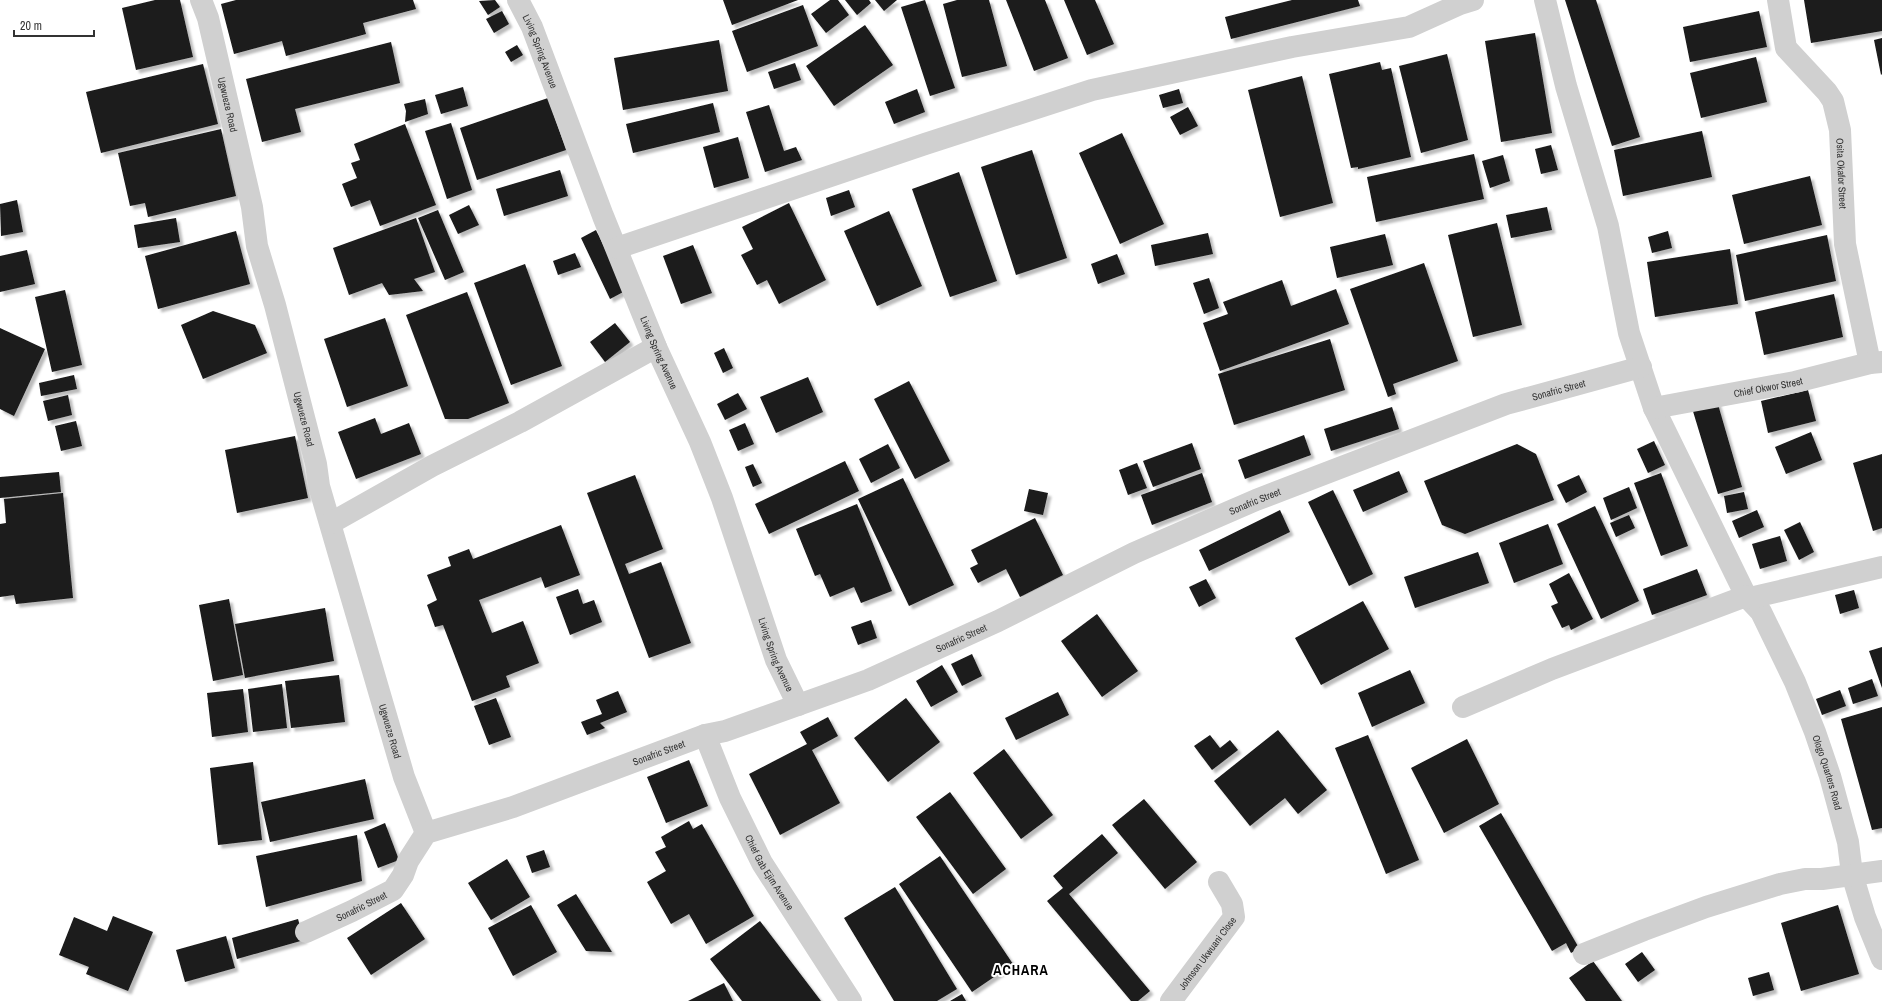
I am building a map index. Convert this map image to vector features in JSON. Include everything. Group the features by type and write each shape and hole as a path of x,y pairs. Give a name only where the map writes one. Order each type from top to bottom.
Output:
{"street":[{"name":"Ugwueze Road","path":"202,0 208,18 250,199 257,246 275,305 316,464 319,486 404,777 426,833"},
{"name":"Living Spring Avenue","path":"518,0 532,27 603,216 656,347 700,442 722,498 776,660 798,705"},
{"path":"617,248 917,146 1092,90 1292,47 1409,27 1460,4 1473,0"},
{"name":"Ologo Quarters Road","path":"1545,0 1566,86 1608,226 1629,333 1654,408 1746,596 1761,612 1795,682 1815,732 1830,776 1848,842 1852,874 1865,917 1882,960"},
{"name":"Osita Okafor Street","path":"1778,0 1786,48 1827,92 1832,101 1840,130 1845,244 1876,363"},
{"path":"331,523 432,466 520,422 656,347"},
{"name":"Chief Okwor Street","path":"1654,408 1795,382 1876,363"},
{"name":"Sonafric Street","path":"306,932 393,890 403,875 408,861 426,833 513,807 705,735 725,731 875,676 998,621 1134,554 1256,500 1506,404 1641,367"},
{"path":"1463,707 1552,669 1746,596 1750,598 1882,567"},
{"name":"Chief Gab Ejim Avenue","path":"705,735 730,798 762,863 851,1001"},
{"path":"1584,954 1644,930 1747,894 1805,879 1822,879 1882,871"},
{"name":"Johnson Ukwuani Close","path":"1171,1001 1234,917 1232,904 1219,882"}],"building":[{"path":"155,0 180,0 193,57 136,70 122,8"},
{"path":"236,0 413,0 416,9 363,23 366,34 286,56 282,41 234,54 221,4"},
{"path":"495,0 500,7 488,15 479,1"},
{"path":"723,0 798,0 732,25"},
{"path":"830,0 838,0 849,15 826,33 811,14"},
{"path":"845,0 869,0 871,3 857,15"},
{"path":"875,0 897,0 884,11"},
{"path":"925,0 955,88 930,96 901,7"},
{"path":"957,0 989,0 1007,66 962,77 943,4"},
{"path":"1006,0 1045,0 1068,58 1034,71"},
{"path":"1064,0 1095,0 1114,44 1087,55"},
{"path":"1292,0 1358,0 1360,6 1231,39 1225,17"},
{"path":"1565,0 1596,0 1640,137 1612,146"},
{"path":"1804,0 1882,0 1882,31 1811,43"},
{"path":"803,5 818,46 747,72 732,31"},
{"path":"502,11 509,24 494,33 486,19"},
{"path":"1759,11 1767,47 1690,62 1683,27"},
{"path":"865,25 893,65 834,106 806,66"},
{"path":"1535,33 1552,133 1501,142 1485,41"},
{"path":"1882,38 1882,74 1881,75 1874,40"},
{"path":"719,40 728,91 623,110 614,58"},
{"path":"391,42 400,83 295,109 301,132 262,142 246,79"},
{"path":"517,45 523,55 511,62 505,52"},
{"path":"1447,54 1468,140 1421,153 1399,66"},
{"path":"1756,57 1767,102 1701,118 1690,73"},
{"path":"1380,62 1382,70 1391,68 1411,157 1358,169 1358,167 1351,168 1329,74"},
{"path":"795,63 801,80 774,89 768,72"},
{"path":"203,64 218,124 101,153 86,92"},
{"path":"1302,76 1333,203 1280,217 1248,90"},
{"path":"463,87 468,106 441,114 435,95"},
{"path":"917,89 925,112 894,124 885,102"},
{"path":"1179,89 1183,103 1163,108 1159,95"},
{"path":"548,98 566,150 477,180 460,128"},
{"path":"425,99 428,114 405,122 406,111 404,104"},
{"path":"713,103 720,132 633,153 626,124"},
{"path":"769,105 784,151 796,147 802,160 765,172 746,112"},
{"path":"1188,107 1198,126 1180,135 1170,117"},
{"path":"451,123 472,190 447,199 425,131"},
{"path":"405,124 436,205 380,226 370,200 351,207 342,184 357,178 351,163 360,160 354,144"},
{"path":"221,129 236,196 148,217 145,203 130,206 118,153"},
{"path":"1702,131 1712,177 1623,196 1614,150"},
{"path":"1122,133 1164,224 1120,244 1079,153"},
{"path":"738,137 749,178 714,188 703,147"},
{"path":"1551,145 1558,170 1541,174 1535,149"},
{"path":"1032,150 1067,258 1016,275 981,167"},
{"path":"1474,154 1484,199 1376,222 1367,177"},
{"path":"1503,155 1510,181 1490,188 1482,161"},
{"path":"560,170 568,196 504,216 496,189"},
{"path":"959,172 997,281 950,297 912,189"},
{"path":"1810,176 1822,225 1744,244 1732,195"},
{"path":"849,190 855,207 831,216 826,198"},
{"path":"17,200 23,232 1,236 0,204"},
{"path":"789,203 826,280 779,304 767,280 757,285 741,255 753,249 742,227"},
{"path":"469,205 479,225 458,234 449,215"},
{"path":"1547,207 1552,230 1511,238 1506,215"},
{"path":"438,210 464,272 445,280 418,218"},
{"path":"889,211 922,286 877,306 844,231"},
{"path":"176,218 180,242 138,248 134,225"},
{"path":"416,218 435,272 414,279 423,291 389,295 382,283 349,295 333,248"},
{"path":"1497,223 1522,325 1473,337 1448,235"},
{"path":"596,230 625,291 610,299 581,238"},
{"path":"236,231 250,284 158,309 145,256"},
{"path":"1668,231 1672,248 1652,253 1648,237"},
{"path":"1208,233 1213,254 1155,266 1151,245"},
{"path":"1385,234 1393,265 1337,278 1330,247"},
{"path":"1827,235 1836,281 1745,301 1736,255"},
{"path":"693,245 712,293 681,304 663,256"},
{"path":"1730,249 1738,304 1655,317 1647,262"},
{"path":"27,250 35,284 0,292 0,256"},
{"path":"575,253 581,267 558,275 553,261"},
{"path":"1117,254 1125,274 1098,284 1091,264"},
{"path":"1424,263 1458,361 1393,384 1396,394 1388,397 1350,289"},
{"path":"525,264 562,366 511,385 474,283"},
{"path":"1209,278 1219,308 1204,314 1193,283"},
{"path":"1282,280 1291,306 1336,289 1349,324 1220,371 1203,323 1228,314 1223,302"},
{"path":"65,290 82,365 52,372 35,297"},
{"path":"467,292 509,403 468,419 445,419 406,315"},
{"path":"1834,294 1843,337 1764,355 1755,312"},
{"path":"213,311 255,325 267,353 203,379 181,325"},
{"path":"385,318 408,386 347,407 324,339"},
{"path":"615,323 630,342 605,362 590,342"},
{"path":"0,328 45,349 14,416 0,409"},
{"path":"1330,339 1345,390 1234,425 1218,374"},
{"path":"724,348 733,368 723,373 714,353"},
{"path":"74,375 77,389 41,396 39,383"},
{"path":"808,377 823,412 776,433 760,397"},
{"path":"909,381 950,461 915,479 874,399"},
{"path":"1808,390 1816,421 1768,433 1761,401"},
{"path":"738,393 747,409 725,420 717,404"},
{"path":"68,395 72,415 48,421 43,401"},
{"path":"1717,401 1742,487 1718,494 1692,408"},
{"path":"1392,407 1399,429 1331,451 1324,429"},
{"path":"375,418 381,434 409,423 421,454 356,479 338,432"},
{"path":"76,421 82,446 61,451 55,426"},
{"path":"745,423 754,444 738,451 729,430"},
{"path":"1811,432 1822,460 1786,474 1775,447"},
{"path":"1304,435 1311,455 1245,479 1238,460"},
{"path":"295,436 308,498 237,513 225,450"},
{"path":"1654,441 1665,465 1648,473 1637,449"},
{"path":"1192,443 1201,469 1153,487 1143,461"},
{"path":"888,444 900,468 871,483 859,459"},
{"path":"1517,444 1536,454 1554,500 1465,534 1442,525 1424,481"},
{"path":"1882,454 1882,528 1873,531 1853,463"},
{"path":"845,461 859,491 769,534 755,504"},
{"path":"1137,463 1147,488 1128,495 1119,470"},
{"path":"753,464 762,483 753,487 745,467"},
{"path":"1399,471 1408,492 1363,512 1353,490"},
{"path":"59,472 61,492 0,498 0,477"},
{"path":"1202,473 1212,502 1152,525 1141,495"},
{"path":"1661,473 1688,546 1661,556 1634,483"},
{"path":"635,475 663,549 625,564 629,574 661,562 691,643 649,658 587,493"},
{"path":"1579,475 1587,492 1566,503 1557,485"},
{"path":"903,478 954,585 909,606 858,499"},
{"path":"1629,487 1637,508 1611,520 1603,498"},
{"path":"1029,489 1048,493 1043,515 1024,511"},
{"path":"1333,490 1373,574 1349,586 1308,502"},
{"path":"1744,492 1748,509 1727,513 1724,496"},
{"path":"63,493 73,598 16,604 14,595 0,597 0,524 6,523 4,499"},
{"path":"857,504 892,591 861,603 854,587 830,597 820,574 815,576 796,529"},
{"path":"1595,506 1639,601 1601,619 1557,524"},
{"path":"1280,510 1290,532 1209,571 1199,550"},
{"path":"1757,510 1764,527 1739,538 1732,521"},
{"path":"1629,515 1635,528 1616,537 1610,523"},
{"path":"1035,518 1063,575 1020,597 1006,569 978,583 970,568 978,564 971,550"},
{"path":"1800,522 1814,552 1799,560 1784,530"},
{"path":"1548,524 1563,564 1514,583 1499,543"},
{"path":"561,525 580,575 545,588 541,577 479,600 492,633 523,621 539,663 506,676 510,687 472,701 443,625 435,627 427,605 437,600 427,575 451,566 448,557 469,549 473,559"},
{"path":"1780,536 1787,561 1760,569 1752,544"},
{"path":"1478,552 1489,583 1415,608 1404,577"},
{"path":"1697,569 1707,595 1652,615 1643,589"},
{"path":"1569,573 1593,619 1571,630 1569,625 1562,628 1551,606 1558,603 1549,584"},
{"path":"1206,579 1216,598 1199,607 1189,587"},
{"path":"578,589 583,604 594,600 602,622 570,635 556,597"},
{"path":"1854,590 1859,608 1840,614 1835,595"},
{"path":"229,599 243,675 213,681 199,605"},
{"path":"1363,601 1389,649 1321,685 1295,638"},
{"path":"325,608 334,661 245,678 235,624"},
{"path":"1097,614 1138,671 1102,697 1061,641"},
{"path":"871,620 877,638 858,645 851,627"},
{"path":"1882,647 1882,688 1869,651"},
{"path":"972,654 982,676 962,686 951,664"},
{"path":"942,665 958,692 931,707 916,681"},
{"path":"1410,670 1425,703 1372,727 1358,693"},
{"path":"339,675 345,722 291,728 285,681"},
{"path":"1872,679 1878,696 1853,704 1848,688"},
{"path":"282,684 287,728 253,732 248,689"},
{"path":"243,689 248,732 212,737 207,693"},
{"path":"1840,690 1846,706 1822,715 1816,699"},
{"path":"618,691 627,712 600,723 605,728 587,735 581,722 602,714 596,700"},
{"path":"1058,692 1069,715 1016,740 1005,718"},
{"path":"496,698 511,737 489,745 474,706"},
{"path":"906,698 940,742 888,782 854,738"},
{"path":"1882,707 1882,828 1872,830 1841,719"},
{"path":"828,717 838,736 812,750 840,803 780,835 749,774 807,744 800,732"},
{"path":"1278,730 1327,790 1298,814 1285,798 1250,826 1214,781"},
{"path":"1210,735 1220,748 1230,740 1238,750 1212,770 1194,746"},
{"path":"1368,735 1419,860 1386,874 1335,748"},
{"path":"1467,739 1499,804 1444,833 1411,768"},
{"path":"1004,749 1053,815 1021,839 973,773"},
{"path":"689,760 708,806 666,823 647,777"},
{"path":"253,762 262,840 218,845 210,768"},
{"path":"365,779 374,819 270,842 261,802"},
{"path":"950,792 1006,869 973,894 916,817"},
{"path":"1144,799 1197,862 1165,889 1112,825"},
{"path":"1501,813 1579,948 1571,953 1566,943 1552,951 1479,826"},
{"path":"689,821 693,829 702,824 754,916 706,944 689,914 671,924 647,882 666,871 655,852 666,847 661,837"},
{"path":"385,823 399,860 378,868 364,832"},
{"path":"1102,834 1118,853 1069,894 1150,991 1138,1001 1131,1001 1047,901 1063,888 1053,876"},
{"path":"357,835 362,881 266,907 256,856"},
{"path":"544,850 550,867 532,873 526,856"},
{"path":"940,856 1013,964 972,992 899,884"},
{"path":"507,859 530,897 491,920 468,883"},
{"path":"895,887 957,989 937,1001 894,1001 844,918"},
{"path":"576,894 612,952 586,951 557,905"},
{"path":"401,903 425,939 371,975 347,938"},
{"path":"531,905 557,952 513,976 488,928"},
{"path":"1838,905 1859,974 1801,991 1781,923"},
{"path":"113,916 153,932 128,991 86,974 89,967 59,955 74,917 107,931"},
{"path":"298,919 304,940 237,959 232,938"},
{"path":"760,921 821,1001 742,1001 710,959"},
{"path":"226,936 235,968 185,982 176,950"},
{"path":"1642,952 1655,970 1638,982 1625,964"},
{"path":"1593,961 1622,1001 1586,1001 1569,978"},
{"path":"1769,972 1774,990 1753,996 1748,978"},
{"path":"724,983 733,1001 688,1001"},
{"path":"962,994 966,1001 950,1001"}],"district":[{"name":"ACHARA","path":"1021,970"}]}
